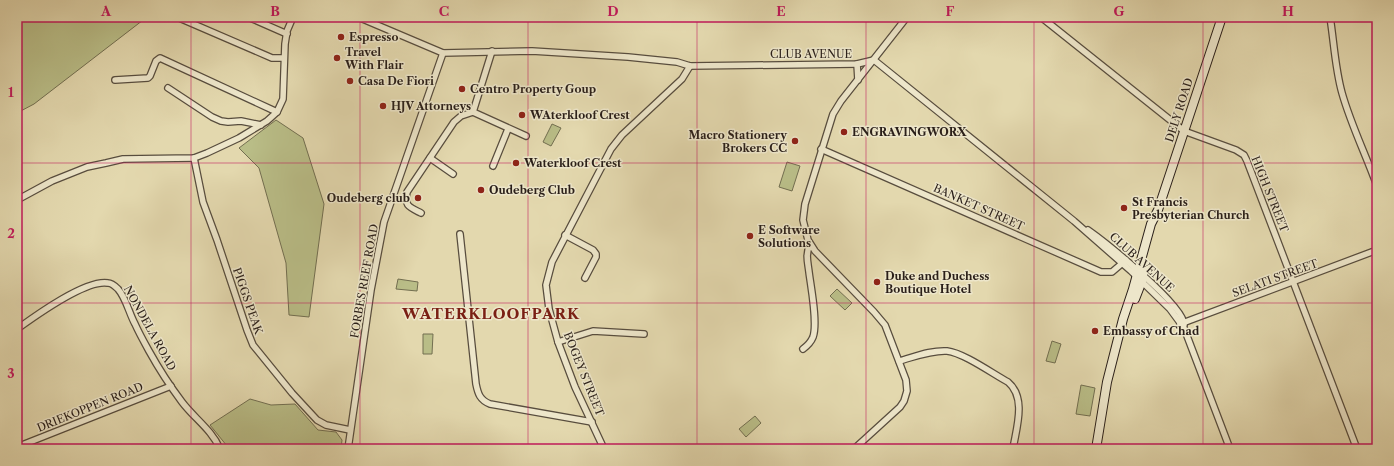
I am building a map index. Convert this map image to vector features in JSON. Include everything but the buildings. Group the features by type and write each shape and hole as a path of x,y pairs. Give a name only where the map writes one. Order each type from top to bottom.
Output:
{"street":[{"path":"177,17 272,58 284,58"},
{"path":"248,17 287,34"},
{"path":"17,200 52,181 87,167 106,162 123,159 194,158 232,141 261,125 277,112 282,103 284,93 284,58 287,34 293,17"},
{"name":"CLUB AVENUE","path":"358,17 443,53 532,51 628,57 677,62 690,66 857,64 874,60 1074,221 1106,242 1125,262 1173,306 1183,325 1230,449"},
{"path":"854,449 900,407 904,401 906,384 899,361 884,325 810,245 805,228 804,213 821,149 836,108 907,17"},
{"name":"HIGH STREET","path":"1041,17 1184,131 1236,150 1244,155 1356,449"},
{"name":"DELY ROAD","path":"1096,449 1107,382 1121,328 1127,319 1140,276 1151,224 1158,210 1222,17"},
{"path":"1330,17 1338,78 1342,93 1377,186"},
{"path":"473,112 492,51"},
{"name":"FORBES REEF ROAD","path":"348,449 377,253 384,222 443,53"},
{"path":"115,80 148,78 156,61 160,58 277,112"},
{"path":"857,64 858,80"},
{"name":"BOGEY STREET","path":"604,449 576,387 558,342 549,309 546,285 552,262 594,183 605,158 615,143 679,82 690,66"},
{"path":"168,88 212,117 221,121 241,121 261,125"},
{"path":"420,213 408,205 406,199 407,192 460,117 473,112 526,136"},
{"path":"493,166 508,129"},
{"name":"BANKET STREET","path":"821,149 1101,272 1112,272 1125,262"},
{"name":"PIGGS PEAK","path":"194,158 203,202 253,344 292,393 317,420 330,426 350,430"},
{"path":"430,158 453,174"},
{"path":"460,234 476,384 480,398 490,404 592,422"},
{"path":"565,235 592,250 596,254 596,257 585,278"},
{"path":"803,349 813,338 814,331 814,315 807,256 810,245"},
{"name":"SELATI STREET","path":"1183,325 1377,250"},
{"name":"NONDELA ROAD","path":"17,329 59,301 82,289 102,283 114,285 122,295 135,325 171,386 182,403 214,438 220,449"},
{"path":"558,342 593,331 644,334"},
{"path":"899,361 928,354 949,352 964,357 1011,385 1016,393 1019,406 1013,449"},
{"name":"DRIEKOPPEN ROAD","path":"17,447 171,386"}],"green space":[{"path":"17,17 147,17 34,104 17,113"},
{"path":"276,120 303,138 324,204 309,317 289,315 286,263 259,168 239,148"},
{"path":"552,124 561,128 551,146 543,142"},
{"path":"787,162 800,166 792,191 779,187"},
{"path":"398,279 418,282 417,291 396,289"},
{"path":"837,289 852,303 845,310 830,296"},
{"path":"423,334 433,334 432,354 423,354"},
{"path":"1052,341 1061,344 1055,363 1046,361"},
{"path":"1081,385 1095,388 1090,416 1076,414"},
{"path":"250,399 271,405 295,404 318,430 336,432 342,440 341,449 228,449 210,425"},
{"path":"755,416 761,423 746,437 739,429"}],"place":[{"name":"Espresso","path":"341,37"},
{"name":"Travel With Flair","path":"337,58"},
{"name":"Casa De Fiori","path":"350,81"},
{"name":"Centro Property Goup","path":"462,89"},
{"name":"HJV Attorneys","path":"383,106"},
{"name":"WAterkloof Crest","path":"522,115"},
{"name":"ENGRAVINGWORX","path":"844,132"},
{"name":"Macro Stationery Brokers CC","path":"795,141"},
{"name":"Waterkloof Crest","path":"516,163"},
{"name":"Oudeberg Club","path":"481,190"},
{"name":"Oudeberg club","path":"418,198"},
{"name":"St Francis Presbyterian Church","path":"1124,208"},
{"name":"E Software Solutions","path":"750,236"},
{"name":"Duke and Duchess Boutique Hotel","path":"877,282"},
{"name":"Embassy of Chad","path":"1095,331"}],"district":[{"name":"WATERKLOOFPARK","path":"491,314"}]}
